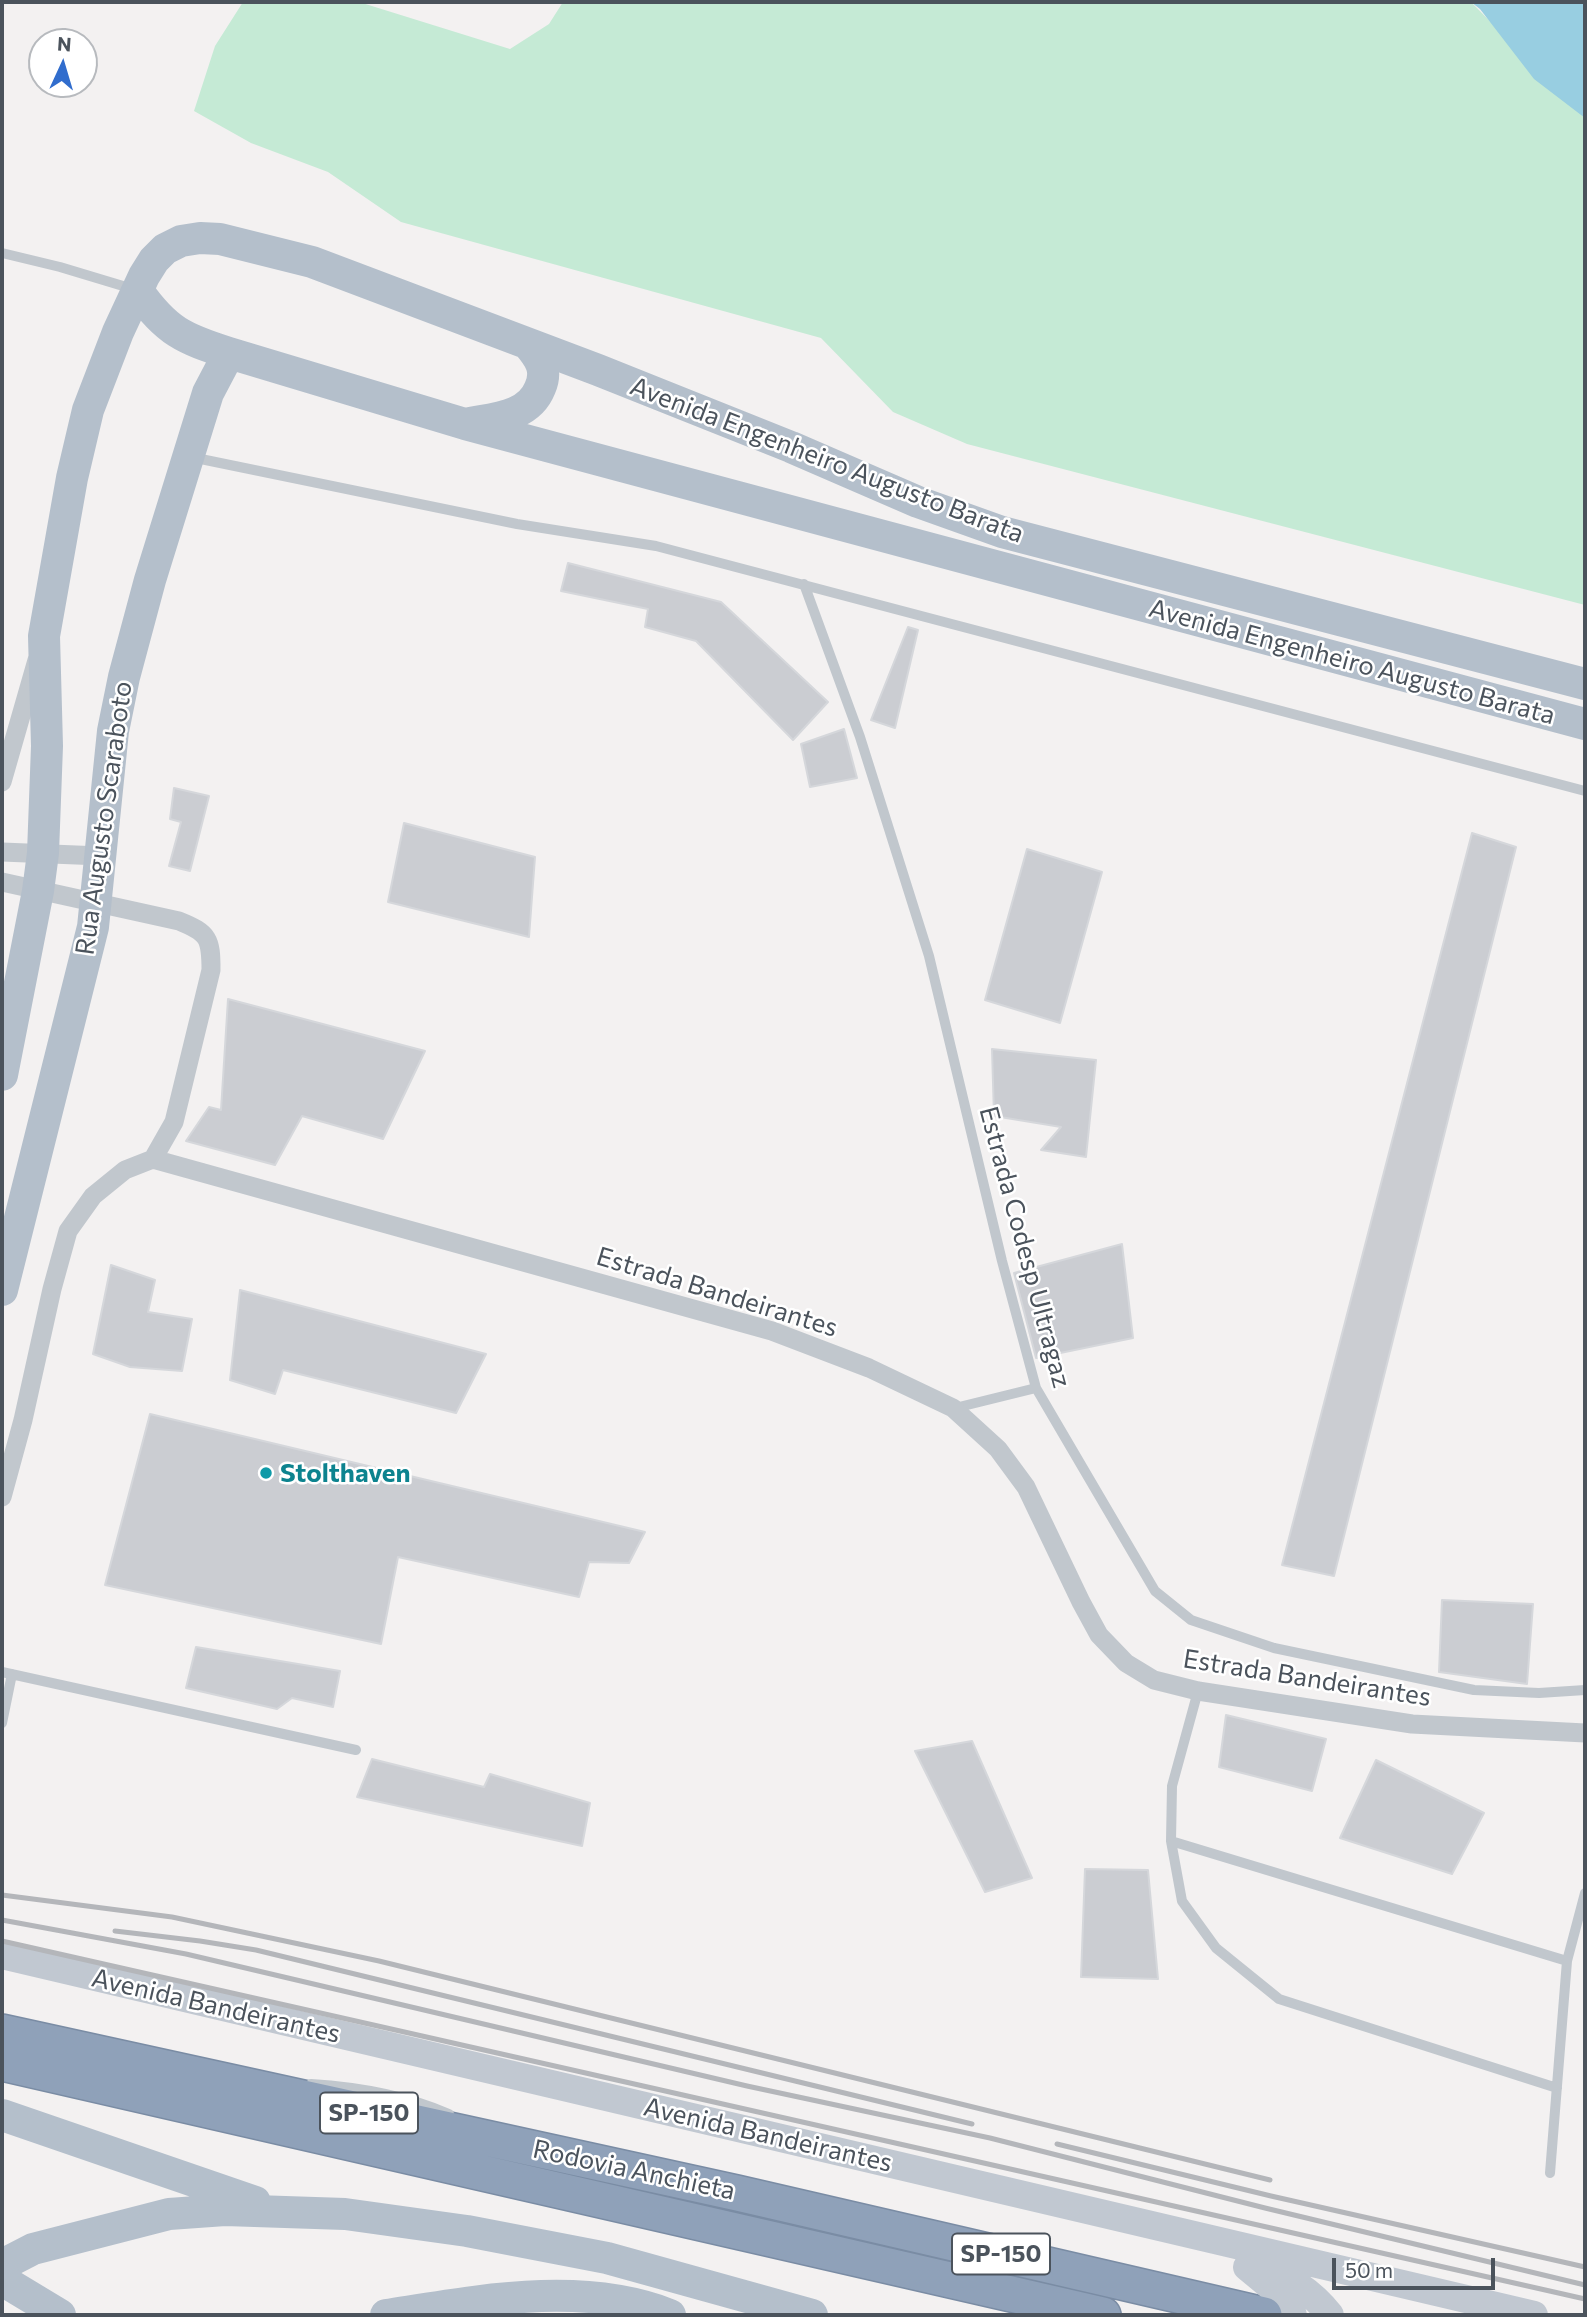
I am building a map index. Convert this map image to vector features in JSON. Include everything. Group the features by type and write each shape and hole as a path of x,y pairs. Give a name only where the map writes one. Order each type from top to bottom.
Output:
{"highway":[{"name":"Rodovia Anchieta","path":"2,2032 737,2193 1264,2315"},
{"name":"Rodovia Anchieta","path":"2,2063 1102,2315"}],"main road":[{"name":"Avenida Engenheiro Augusto Barata","path":"1585,684 1002,532 918,502 791,447 312,262 242,244 200,237 181,241 165,249 154,260 138,291 171,330 192,341 466,424 1585,724"},
{"path":"2,1075 43,853 47,746 44,636 72,478 88,410 118,332 138,291"},
{"path":"466,424 510,415 535,401 545,378 540,359 528,344"},
{"name":"Rua Augusto Scaraboto","path":"2,1290 93,927 113,730 124,677 146,592 208,393 229,353"},
{"name":"Avenida Bandeirantes","path":"2,1955 1214,2242 1534,2315"},
{"path":"2,2115 284,2211"},
{"path":"2,2265 33,2249 169,2214 225,2210 345,2214 467,2231 569,2251 668,2274 812,2315"},
{"path":"1214,2242 1270,2286 1293,2315"},
{"path":"1214,2242 1288,2277 1308,2292 1330,2315"},
{"path":"2,2280 60,2315"},
{"path":"386,2315 536,2295 625,2302 673,2315"}],"street":[{"path":"2,782 44,636"},
{"path":"2,852 101,856"},
{"path":"2,883 97,901 179,921 205,933 211,946 211,970 174,1122 153,1159 125,1170 93,1196 68,1231 2,1497"},
{"name":"Estrada Bandeirantes","path":"153,1159 772,1331 869,1368 953,1408 998,1449 1026,1487 1099,1635 1126,1663 1154,1680 1198,1691 1412,1724 1585,1732"}],"lane":[{"path":"2,253 60,267 138,291"},
{"path":"189,456 517,524 656,546 1585,791"},
{"name":"Estrada Codesp Ultragaz","path":"804,584 860,737 929,956 1002,1261 1036,1388 1155,1591 1191,1620 1274,1648 1474,1690 1539,1693 1585,1690"},
{"path":"953,1408 1036,1388"},
{"path":"2,1723 7,1673 356,1750"},
{"path":"1198,1691 1172,1786 1171,1841 1182,1901 1216,1948 1279,1998 1557,2088"},
{"path":"1171,1841 1567,1961"},
{"path":"1550,2173 1567,1961 1585,1893"},
{"path":"191,2075 286,2082"},
{"path":"299,2083 366,2090 418,2101 453,2116"},
{"path":"465,2121 524,2147"}],"green space":[{"path":"243,2 359,2 510,49 549,24 563,2 1471,2 1585,118 1585,605 967,444 893,412 821,338 401,222 328,172 251,143 194,111 215,46"}],"water":[{"path":"1471,2 1585,2 1585,118 1534,79 1480,9"}],"building":[{"path":"568,563 721,602 828,702 793,740 696,641 645,627 648,609 561,591"},
{"path":"908,627 918,630 895,728 871,720"},
{"path":"844,729 857,778 810,787 801,744"},
{"path":"174,788 209,796 190,871 169,866 181,822 170,819"},
{"path":"404,823 535,857 529,937 388,902"},
{"path":"1472,833 1516,847 1334,1576 1282,1565"},
{"path":"1027,849 1102,872 1060,1023 985,1000"},
{"path":"228,999 425,1051 383,1139 302,1116 275,1165 186,1141 209,1107 221,1110"},
{"path":"992,1049 1096,1060 1086,1157 1041,1150 1061,1127 994,1116"},
{"path":"1122,1244 1133,1338 1036,1358 1014,1273"},
{"path":"111,1265 155,1280 148,1312 192,1319 182,1371 130,1367 93,1354"},
{"path":"240,1290 486,1354 456,1413 283,1370 275,1394 230,1380"},
{"name":"Stolthaven","path":"150,1414 645,1532 629,1563 589,1562 579,1597 398,1557 381,1644 105,1585"},
{"path":"1442,1600 1533,1604 1527,1684 1439,1672"},
{"path":"196,1647 340,1671 333,1707 292,1698 277,1709 186,1688"},
{"path":"1226,1715 1326,1739 1312,1791 1219,1767"},
{"path":"972,1741 1032,1878 985,1892 915,1751"},
{"path":"372,1759 484,1787 490,1774 590,1803 582,1846 357,1797"},
{"path":"1376,1760 1484,1813 1452,1874 1340,1838"},
{"path":"1085,1869 1148,1870 1158,1979 1081,1977"}],"railway":[{"path":"2,1895 172,1917 379,1961 1270,2180"},
{"path":"2,1920 186,1954 747,2086 990,2138 1585,2285"},
{"path":"115,1931 256,1950 972,2124"},
{"path":"2,1941 1585,2299"},
{"path":"1057,2144 1585,2267"}],"place":[{"name":"Stolthaven","path":"266,1473"}]}
